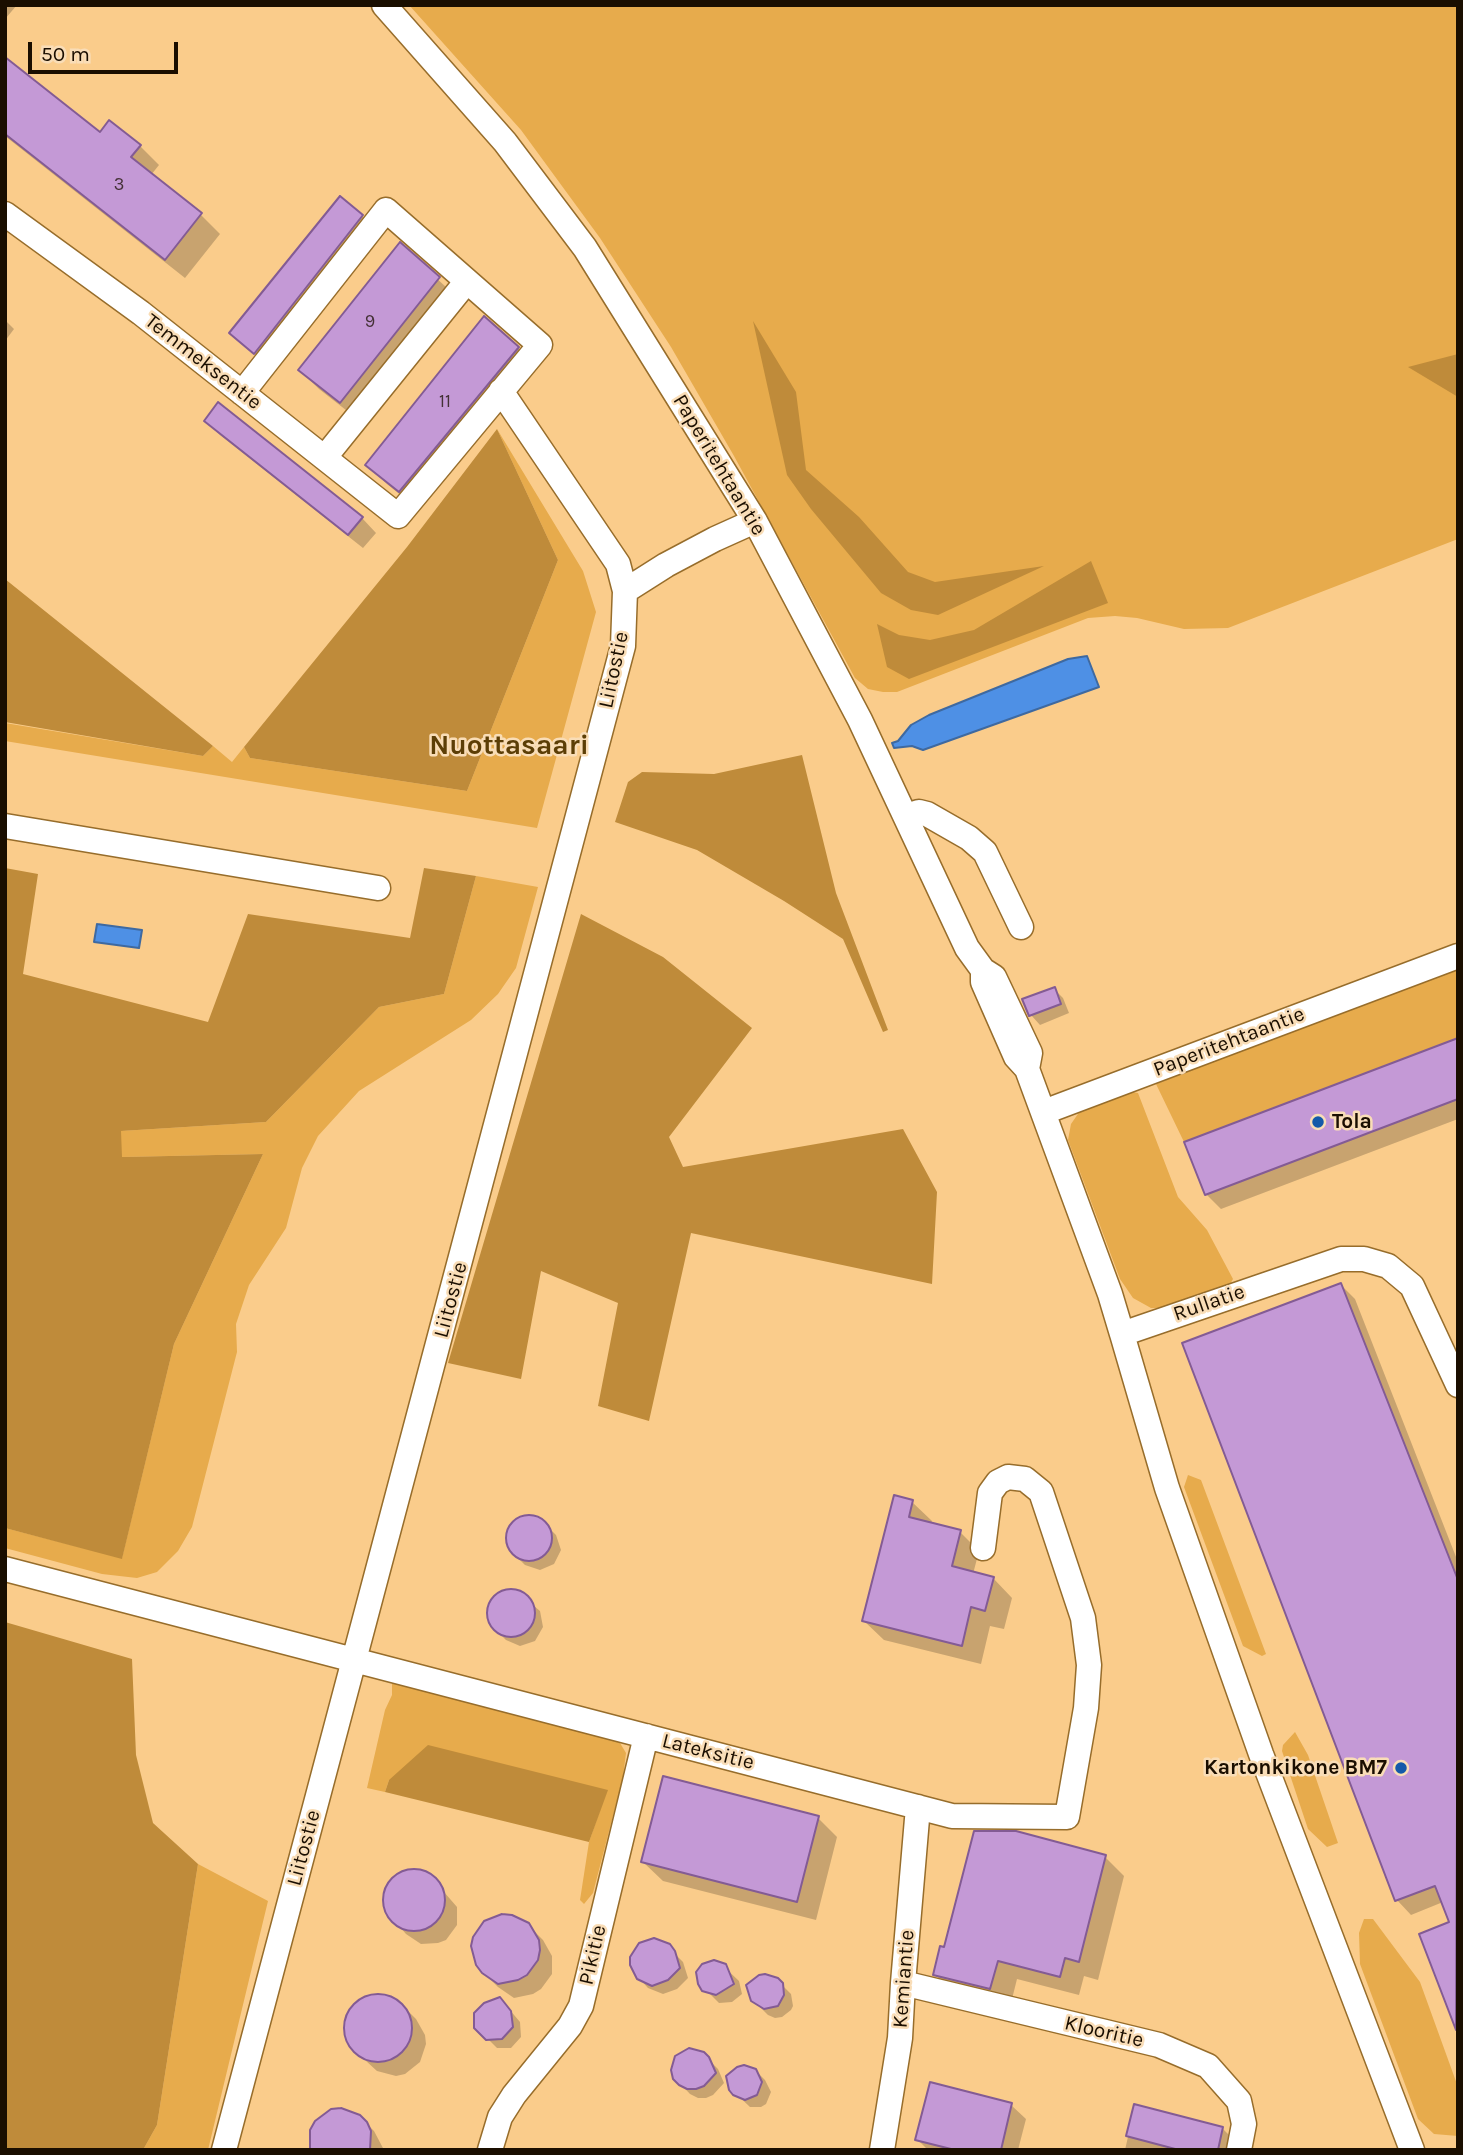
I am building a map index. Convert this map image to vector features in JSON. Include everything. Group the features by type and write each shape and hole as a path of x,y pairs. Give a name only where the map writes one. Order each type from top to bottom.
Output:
{"street":[{"name":"Paperitehtaantie","path":"384,5 505,142 585,248 755,521 860,720 967,948 983,970 994,977 1030,1053 1027,1069 1044,1112 1458,956"},
{"path":"242,393 386,210 540,345 501,391 618,564 625,591 666,565 755,521"},
{"name":"Temmeksentie","path":"5,214 141,313 398,516 501,391"},
{"path":"325,457 467,281"},
{"name":"Liitostie","path":"224,2150 623,646 625,591"},
{"path":"906,816 919,812 927,814 969,838 985,852 1021,927"},
{"path":"5,826 377,888"},
{"path":"1044,1112 1122,1334 1167,1488 1252,1728 1412,2150"},
{"name":"Rullatie","path":"1122,1334 1341,1259 1364,1259 1388,1266 1412,1286 1458,1385"},
{"name":"Lateksitie","path":"5,1569 952,1816 1067,1817 1086,1708 1089,1665 1083,1618 1041,1492 1025,1479 1008,1477 998,1482 990,1493 983,1548"},
{"name":"Pikitie","path":"490,2150 500,2118 507,2106 570,2026 581,2006 646,1736"},
{"name":"Kemiantie","path":"882,2150 900,2038 918,1807"},
{"name":"Klooritie","path":"903,1983 1159,2045 1208,2066 1239,2101 1244,2124 1239,2150"}],"shaded area":[{"path":"409,5 1458,5 1458,539 1228,628 1184,629 1137,618 1088,618 897,692 868,689 855,678 734,456 671,347 600,238 521,130"},
{"path":"753,321 796,392 806,470 859,517 908,572 935,582 1044,566 938,615 911,610 881,593 811,509 787,475"},
{"path":"1458,354 1458,397 1408,367"},
{"path":"497,429 583,571 596,612 537,828 5,741 5,723 203,756 213,746 232,762 244,747 250,758 467,791 558,560"},
{"path":"497,429 558,560 467,791 250,758 244,747 407,547"},
{"path":"1091,561 1108,603 909,679 887,667 877,624 899,635 930,640 974,630"},
{"path":"5,579 213,746 203,756 5,722"},
{"path":"802,755 836,893 888,1030 883,1032 843,939 697,850 615,822 628,782 642,772 714,774"},
{"path":"5,868 38,874 23,974 208,1022 248,914 410,938 424,868 476,876 444,994 379,1007 266,1122 121,1131 122,1157 263,1154 174,1344 122,1559 5,1528"},
{"path":"476,876 538,887 516,968 498,994 471,1020 359,1091 318,1136 302,1168 286,1228 249,1285 236,1324 237,1352 192,1527 178,1551 157,1572 137,1578 102,1574 5,1548 5,1528 122,1558 174,1344 263,1154 121,1157 121,1131 266,1122 379,1007 444,994"},
{"path":"581,914 663,957 752,1028 669,1137 683,1167 903,1129 937,1192 932,1284 691,1233 649,1421 598,1406 618,1303 541,1271 521,1379 448,1363"},
{"path":"1458,967 1458,1038 1184,1142 1156,1084"},
{"path":"1126,1091 1138,1093 1178,1197 1207,1230 1233,1279 1228,1288 1174,1308 1151,1308 1133,1298 1120,1279 1068,1140 1071,1124 1080,1111"},
{"path":"1188,1475 1201,1480 1266,1654 1262,1656 1243,1646 1184,1487"},
{"path":"5,1622 132,1659 136,1755 153,1823 198,1864 157,2125 143,2150 5,2150"},
{"path":"392,1683 403,1683 610,1738 620,1743 626,1753 623,1777 593,1893 584,1904 580,1900 589,1842 607,1790 389,1780 385,1792 367,1788 385,1710 392,1695"},
{"path":"1295,1732 1308,1755 1338,1843 1327,1847 1308,1829 1282,1751 1283,1745"},
{"path":"428,1745 608,1790 589,1842 385,1792 389,1780"},
{"path":"198,1864 268,1901 208,2150 143,2150 157,2125"},
{"path":"1364,1919 1373,1919 1420,1982 1458,2087 1458,2136 1434,2134 1418,2119 1360,1964 1359,1933"}],"water":[{"path":"1087,656 1099,687 923,750 912,746 894,748 892,743 898,741 911,725 929,715 1068,659"},
{"path":"97,924 142,930 139,948 94,942"}],"building":[{"path":"5,57 100,132 109,120 141,145 131,157 202,213 165,260 5,134"},
{"path":"340,196 363,215 254,354 229,333"},
{"path":"400,242 440,277 340,403 298,370"},
{"path":"484,316 519,347 399,492 365,465"},
{"path":"218,402 363,517 348,535 204,421"},
{"path":"1055,987 1061,1004 1029,1016 1022,999"},
{"name":"Tola","path":"1458,1038 1458,1099 1205,1195 1184,1142"},
{"name":"Kartonkikone BM7","path":"1341,1283 1458,1580 1456,2030 1419,1934 1449,1922 1435,1886 1395,1901 1182,1343"},
{"path":"894,1495 913,1500 909,1517 961,1530 952,1566 994,1577 985,1611 971,1607 962,1646 862,1621"},
{"path":"529,1515 545,1522 552,1538 545,1554 529,1561 513,1554 506,1538 513,1522"},
{"path":"511,1589 528,1596 535,1613 528,1630 511,1637 494,1630 487,1613 494,1596"},
{"path":"663,1776 819,1816 797,1902 641,1862"},
{"path":"974,1831 1016,1831 1106,1855 1079,1962 1065,1958 1060,1977 998,1961 990,1989 933,1975 940,1946 944,1947"},
{"path":"414,1869 436,1878 445,1900 436,1922 414,1931 392,1922 383,1900 392,1878"},
{"path":"502,1914 512,1915 529,1923 539,1940 540,1950 538,1960 527,1975 518,1980 498,1984 482,1973 476,1965 471,1946 473,1937 484,1921"},
{"path":"654,1938 670,1944 680,1968 668,1980 652,1986 637,1979 630,1965 630,1957 639,1943"},
{"path":"714,1960 726,1964 734,1984 716,1995 702,1991 696,1972 702,1964"},
{"path":"759,1975 778,1978 783,1983 784,1995 778,2006 764,2009 751,2001 746,1985"},
{"path":"385,1994 406,2009 412,2021 410,2041 402,2052 385,2062 371,2062 354,2052 346,2041 344,2021 354,2004 365,1996"},
{"path":"500,1997 511,2011 513,2027 502,2039 486,2040 474,2028 474,2013 484,2003"},
{"path":"689,2048 704,2052 716,2073 704,2086 696,2089 679,2085 673,2079 671,2070 675,2056"},
{"path":"744,2065 756,2069 762,2082 757,2095 745,2100 733,2095 729,2090 726,2076"},
{"path":"930,2082 1012,2103 1001,2150 955,2150 915,2140"},
{"path":"1134,2104 1223,2127 1218,2150 1179,2150 1126,2136"},
{"path":"341,2108 360,2115 367,2122 371,2131 370,2150 310,2150 310,2130 315,2121 331,2109"}],"place":[{"name":"Tola","path":"1318,1122"},
{"name":"Kartonkikone BM7","path":"1401,1768"}],"district":[{"name":"Nuottasaari","path":"509,746"}]}
